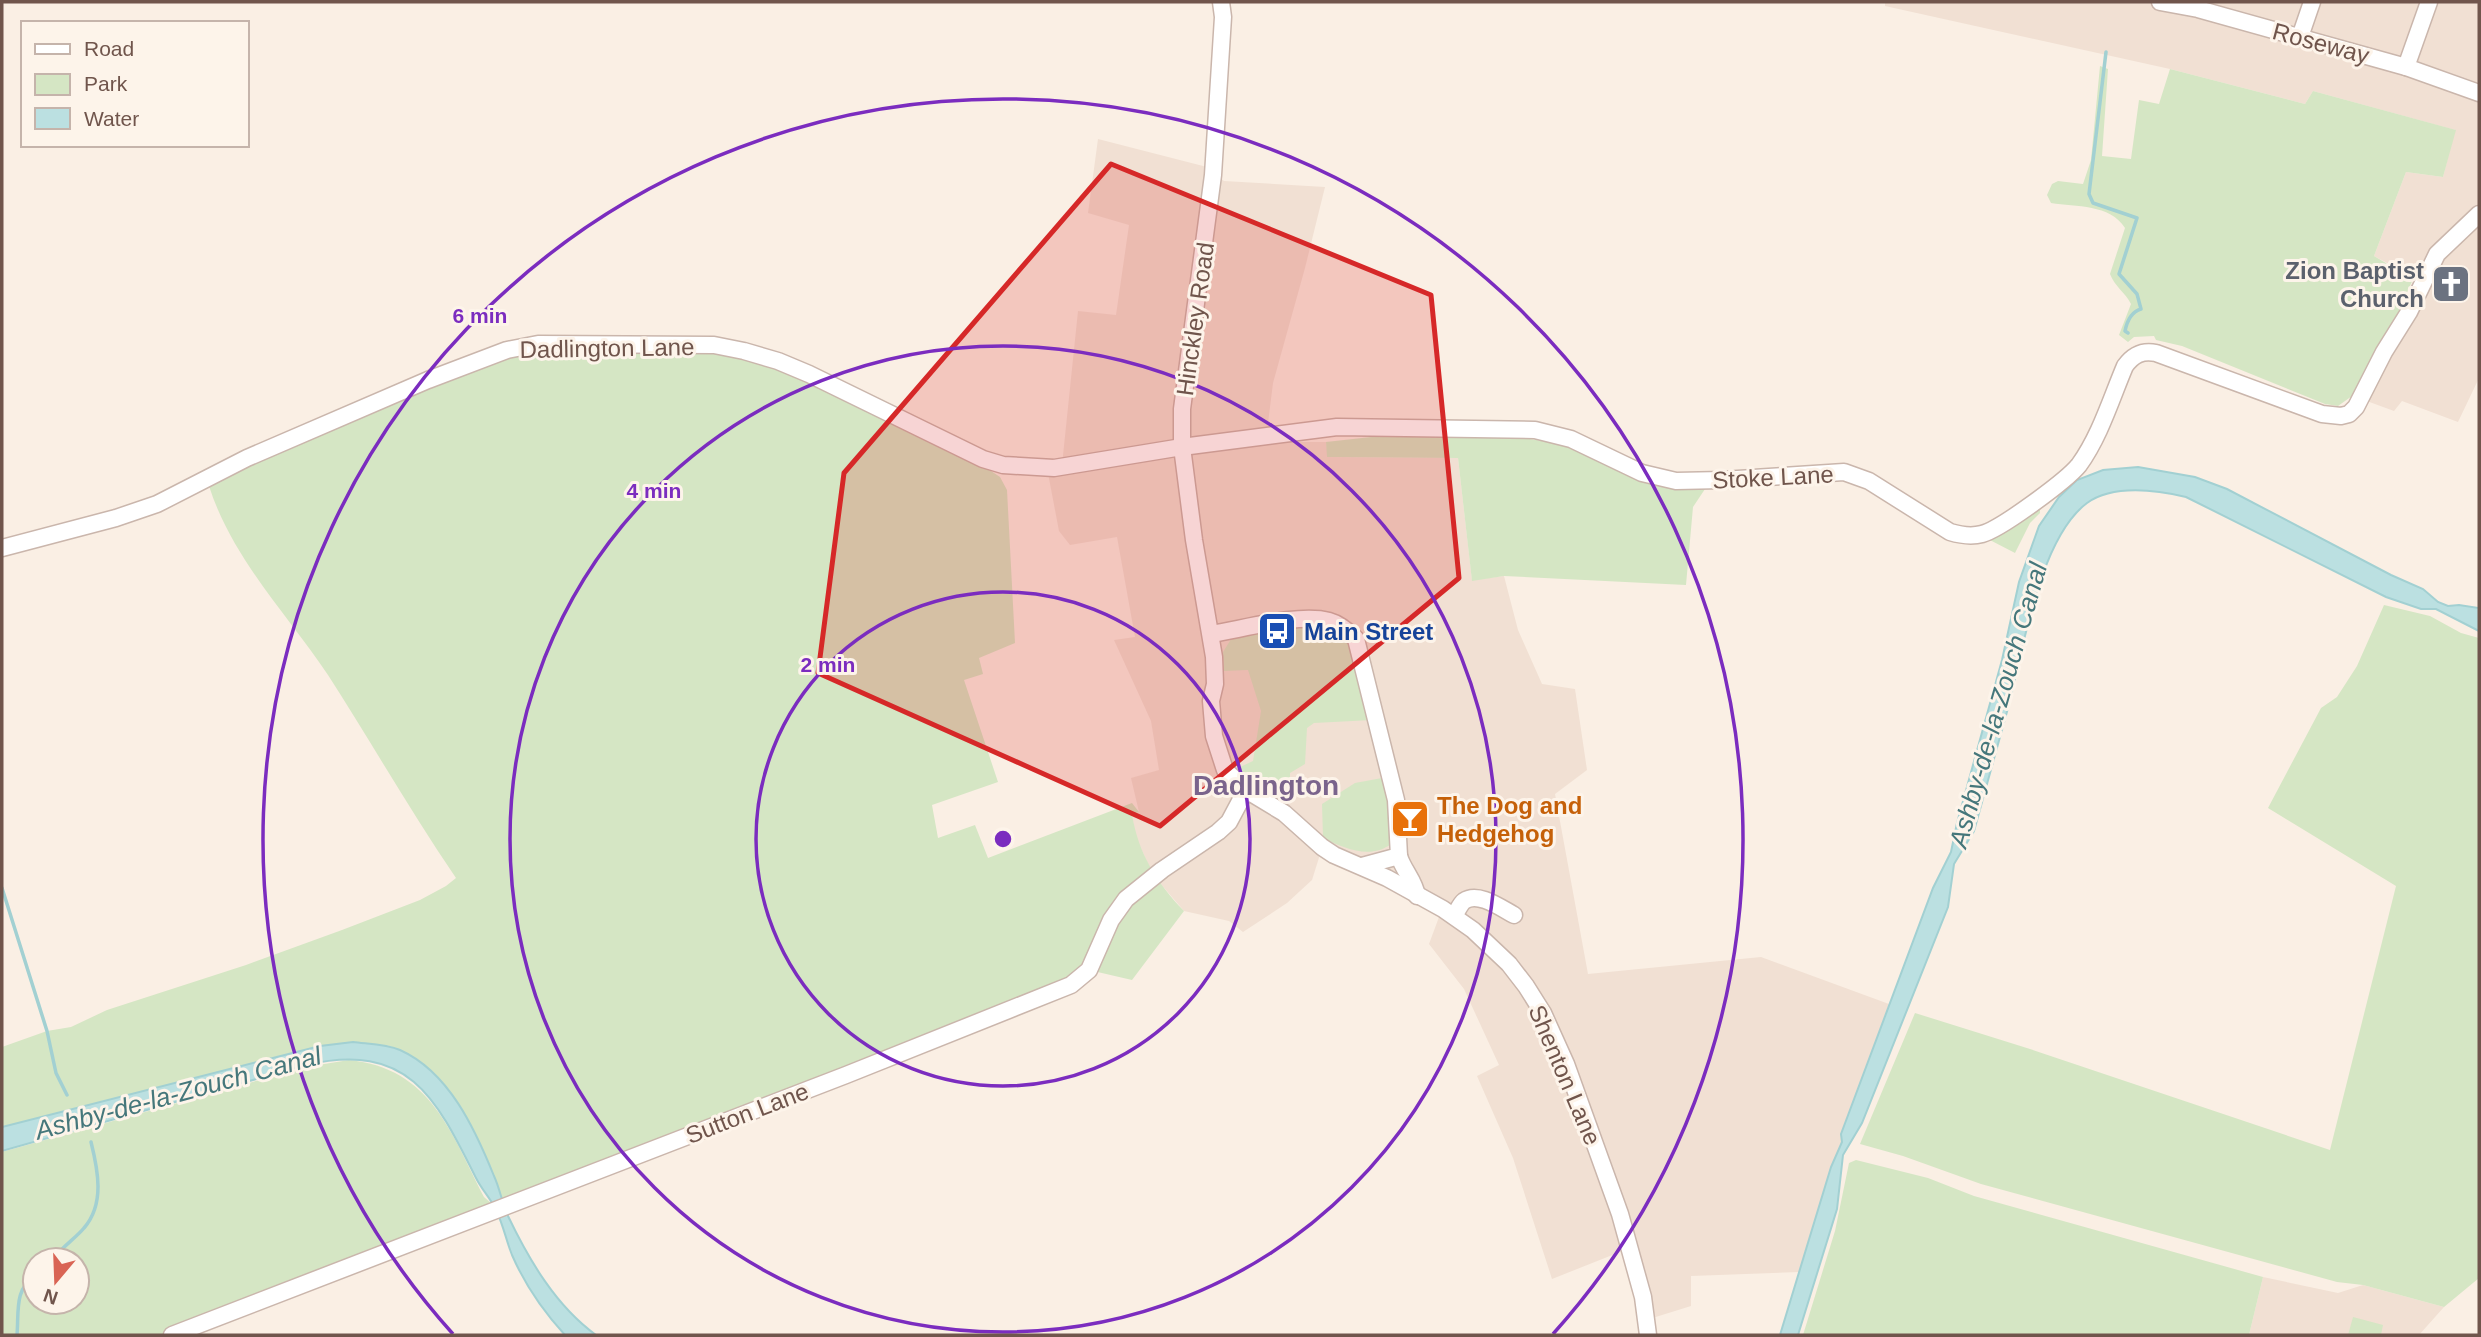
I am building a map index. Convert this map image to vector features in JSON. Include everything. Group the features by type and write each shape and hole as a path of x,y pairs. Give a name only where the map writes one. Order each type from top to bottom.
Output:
{"street":[{"name":"Hinckley Road","path":"1211,634 1194,540 1182,447 1182,410 1213,175 1222,2"},
{"name":"Roseway","path":"2160,2 2199,6 2406,67 2479,93"},
{"path":"2300,37 2312,2"},
{"path":"2406,67 2429,2"},
{"name":"Stoke Lane","path":"1182,447 1338,427 1535,430 1572,439 1642,473 1676,481 1844,472 1869,481 1950,532 1970,536 1981,534 2014,516 2077,468 2090,448 2124,366 2131,357 2139,353 2156,353 2322,414 2349,414 2361,399 2384,352 2409,312 2437,254 2479,214"},
{"name":"Dadlington Lane","path":"2,548 116,518 157,504 247,458 428,380 507,350 538,344 714,345 744,351 778,360 971,454 1003,465 1054,468 1182,447"},
{"path":"1399,856 1362,866 1328,851 1284,813 1246,790 1225,770 1214,736 1211,701 1215,673 1211,634 1309,618 1331,621 1346,629 1356,639 1396,800 1399,856 1417,896"},
{"name":"Sutton Lane","path":"172,1335 1072,985 1089,970 1111,920 1126,899 1162,870 1218,832 1228,822 1246,790"},
{"name":"Shenton Lane","path":"1362,866 1454,916 1492,946 1509,964 1543,1013 1572,1081 1620,1213 1643,1297 1648,1335"},
{"path":"1454,916 1463,902 1472,898 1508,906"}],"highlighted area":[{"path":"1111,164 1431,295 1459,578 1160,826 818,673 844,473"}],"shaded area":[{"path":"1885,2 2479,2 2479,378 2458,422 2402,401 2394,411 2364,400 2426,284 2374,256 2406,172 2443,177 2455,130 2313,91 2305,104 2170,69 1885,6"},
{"path":"1098,139 1207,167 1224,181 1325,187 1273,383 1268,423 1284,442 1326,442 1328,457 1458,458 1472,580 1504,576 1518,630 1542,684 1575,689 1587,770 1555,794 1588,974 1761,957 1889,1004 1841,1134 1842,1141 1831,1167 1799,1272 1691,1276 1691,1306 1646,1320 1630,1248 1552,1279 1513,1158 1477,1076 1499,1065 1464,989 1429,944 1442,909 1322,848 1312,880 1287,903 1243,932 1229,921 1184,911 1153,875 1135,835 1132,814 1139,812 1131,778 1159,770 1151,721 1114,640 1135,637 1117,537 1070,545 1059,531 1047,468 1062,465 1078,311 1116,315 1129,225 1088,213"},
{"path":"2263,1277 2338,1293 2363,1285 2444,1307 2419,1335 2249,1335"}],"green space":[{"path":"2100,66 2108,69 2102,156 2131,159 2139,100 2159,104 2170,69 2305,104 2313,91 2456,130 2443,177 2406,172 2374,256 2413,279 2392,327 2352,396 2338,406 2325,404 2182,346 2156,340 2154,336 2134,337 2128,342 2119,335 2131,304 2110,274 2125,228 2119,220 2102,211 2051,203 2047,195 2052,184 2058,181 2083,184 2091,160"},
{"path":"700,348 777,367 973,459 1000,477 1007,490 1015,643 979,658 983,674 964,680 998,782 932,805 938,838 975,825 988,858 1132,803 1139,812 1132,814 1139,842 1150,867 1165,890 1184,911 1132,980 1089,970 504,1207 500,1192 415,1059 390,1046 353,1042 320,1046 2,1127 2,1047 47,1031 71,1027 107,1010 246,965 342,930 420,900 456,878 328,675 246,561 219,512 209,486 341,422 524,349"},
{"path":"1474,435 1522,438 1573,449 1645,481 1681,489 1705,489 1693,507 1686,585 1504,576 1472,581 1458,458 1327,457 1326,442 1380,436"},
{"path":"2040,504 2040,513 2030,523 2015,553 1986,538"},
{"path":"2384,605 2430,616 2461,633 2479,638 2479,1278 2444,1307 2363,1285 2337,1282 1981,1184 1903,1156 1860,1144 1915,1013 2330,1150 2396,886 2268,808 2321,708 2337,697 2357,666"},
{"path":"1310,621 1345,630 1372,720 1314,723 1307,728 1305,764 1290,773 1290,794 1281,802 1238,768 1253,761 1261,711 1248,670 1224,671 1223,652 1233,636"},
{"path":"1382,778 1389,802 1391,844 1383,849 1366,852 1348,849 1323,838 1322,804 1355,783"},
{"path":"349,1060 377,1066 400,1076 419,1090 448,1128 484,1197 492,1204 172,1335 2,1335 2,1152 306,1067"},
{"path":"1856,1160 1928,1178 1974,1196 2263,1277 2249,1335 1803,1335 1835,1231 1849,1163"},
{"path":"2353,1317 2383,1325 2381,1335 2348,1335"}],"water":[{"name":"Ashby-de-la-Zouch Canal","path":"2138,467 2195,477 2227,489 2423,589 2438,602 2448,606 2479,608 2479,631 2436,609 2421,609 2386,597 2186,497 2135,490 2109,493 2087,503 2070,520 2057,542 2035,598 1974,831 1954,864 1948,907 1862,1123 1843,1155 1837,1209 1798,1335 1780,1335 1831,1167 1842,1142 1841,1134 1933,888 1951,852 2002,660 2019,582 2039,526 2059,497 2077,480 2103,470"},
{"name":"Ashby-de-la-Zouch Canal","path":"353,1042 400,1050 433,1072 446,1087 469,1121 496,1181 508,1216 525,1249 556,1296 596,1335 565,1335 549,1317 512,1255 494,1206 432,1101 415,1082 395,1069 370,1061 341,1060 306,1065 2,1151 2,1127 320,1046"}],"waterway":[{"path":"2106,52 2089,194 2093,203 2137,218 2119,274 2137,294 2141,309 2128,320 2125,331 2128,333"},
{"name":"Ashby-de-la-Zouch Canal","path":"2,888 47,1031 56,1073 67,1095"},
{"name":"Ashby-de-la-Zouch Canal","path":"65,1246 84,1228 95,1208 98,1186 91,1142"},
{"path":"17,1335 21,1294"}],"place":[{"name":"Zion Baptist Church","path":"2451,284"},
{"name":"Main Street","path":"1277,631"},
{"name":"The Dog and Hedgehog","path":"1410,819"}],"district":[{"name":"Dadlington","path":"1266,785"}]}
